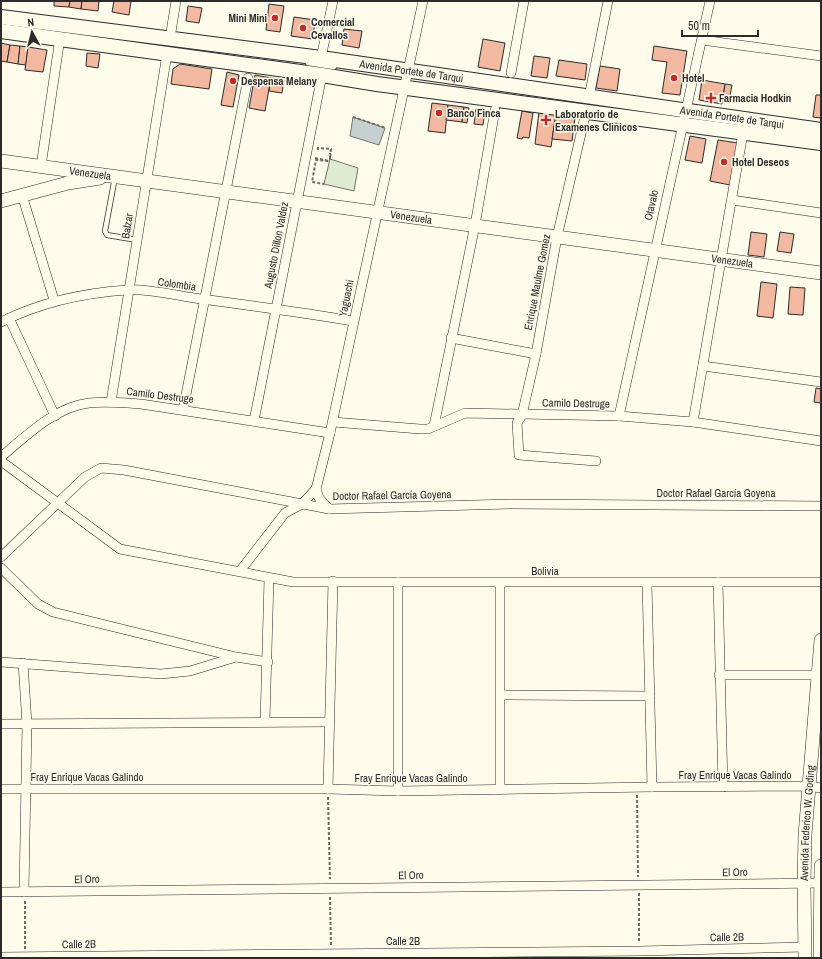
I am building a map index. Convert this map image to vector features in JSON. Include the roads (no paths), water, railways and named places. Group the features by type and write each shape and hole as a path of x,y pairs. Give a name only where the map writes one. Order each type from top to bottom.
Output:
{"main road":[{"name":"Avenida Portete de Tarqui","path":"1,17 322,58 406,79 586,112 684,118 821,130"},
{"name":"Avenida Portete de Tarqui","path":"1,31 322,75 406,79 589,97 743,133 821,143"}],"street":[{"path":"170,38 176,1"},
{"path":"322,58 333,1"},
{"name":"Yaguachi","path":"240,571 285,513 302,504 316,489 333,422 353,322 424,1"},
{"path":"511,73 524,1"},
{"path":"589,97 608,1"},
{"name":"Otavalo","path":"618,416 710,1"},
{"path":"41,166 60,38"},
{"path":"702,40 821,56"},
{"name":"Balzar","path":"111,402 167,54"},
{"name":"Augusto Dillon Valdez","path":"254,421 322,75"},
{"path":"182,410 248,78"},
{"path":"434,426 475,225 495,110"},
{"name":"Enrique Maulme Gomez","path":"586,112 557,237 536,354 522,415 517,423 519,452 521,456 596,461"},
{"path":"693,422 743,133"},
{"name":"Venezuela","path":"1,160 821,273"},
{"path":"1,201 22,194 68,183 116,176"},
{"path":"22,194 54,300"},
{"path":"732,200 821,213"},
{"name":"Colombia","path":"5,320 54,300 129,289 276,308 353,322"},
{"path":"5,320 55,416"},
{"path":"451,338 536,354"},
{"path":"703,366 821,382"},
{"name":"Camilo Destruge","path":"1,457 55,416 72,408 88,404 111,402 141,404 330,433"},
{"name":"Camilo Destruge","path":"333,422 420,429 434,426 465,413 618,416 693,422 821,441"},
{"name":"Bolivia","path":"1,461 120,549 240,571 269,579 293,582 821,582"},
{"name":"Doctor Rafael García Goyena","path":"1,557 85,477 101,468 124,470 329,509 511,504 821,506"},
{"path":"316,489 319,498 329,509"},
{"path":"1,568 38,604 53,612 236,657 268,662"},
{"path":"265,721 268,662 269,579"},
{"path":"328,789 333,581"},
{"path":"398,582 398,791"},
{"path":"718,582 723,787"},
{"path":"500,583 500,790"},
{"path":"647,583 652,787"},
{"name":"Avenida Federico W. Goding","path":"805,953 804,883 815,787 818,675 821,640"},
{"path":"1,662 161,674 190,671 236,657"},
{"path":"22,663 27,724 24,892"},
{"path":"720,674 818,675"},
{"path":"501,696 650,696"},
{"path":"1,724 265,721 330,722"},
{"name":"Fray Enrique Vacas Galindo","path":"1,789 328,789 398,791 652,787 815,787"},
{"name":"Avenida Federico W. Goding","path":"820,958 821,866"},
{"name":"El Oro","path":"1,892 821,883"},
{"name":"Calle 2B","path":"1,957 640,951 805,953"}],"lane":[{"path":"1,21 204,49"},
{"name":"Avenida Portete de Tarqui","path":"1,27 406,79 821,139"},
{"path":"305,63 336,67"},
{"name":"Avenida Portete de Tarqui","path":"715,121 821,134"},
{"path":"116,176 105,231 107,235 137,240"}],"place":[{"name":"Mini Mini","path":"275,18"},
{"name":"Comercial Cevallos","path":"303,28"},
{"name":"Hotel","path":"674,78"},
{"name":"Despensa Melany","path":"233,81"},
{"name":"Farmacia Hodkin","path":"711,98"},
{"name":"Banco Finca","path":"439,113"},
{"name":"Laboratorio de Examenes Clinicos","path":"546,120"},
{"name":"Hotel Deseos","path":"724,162"}]}
